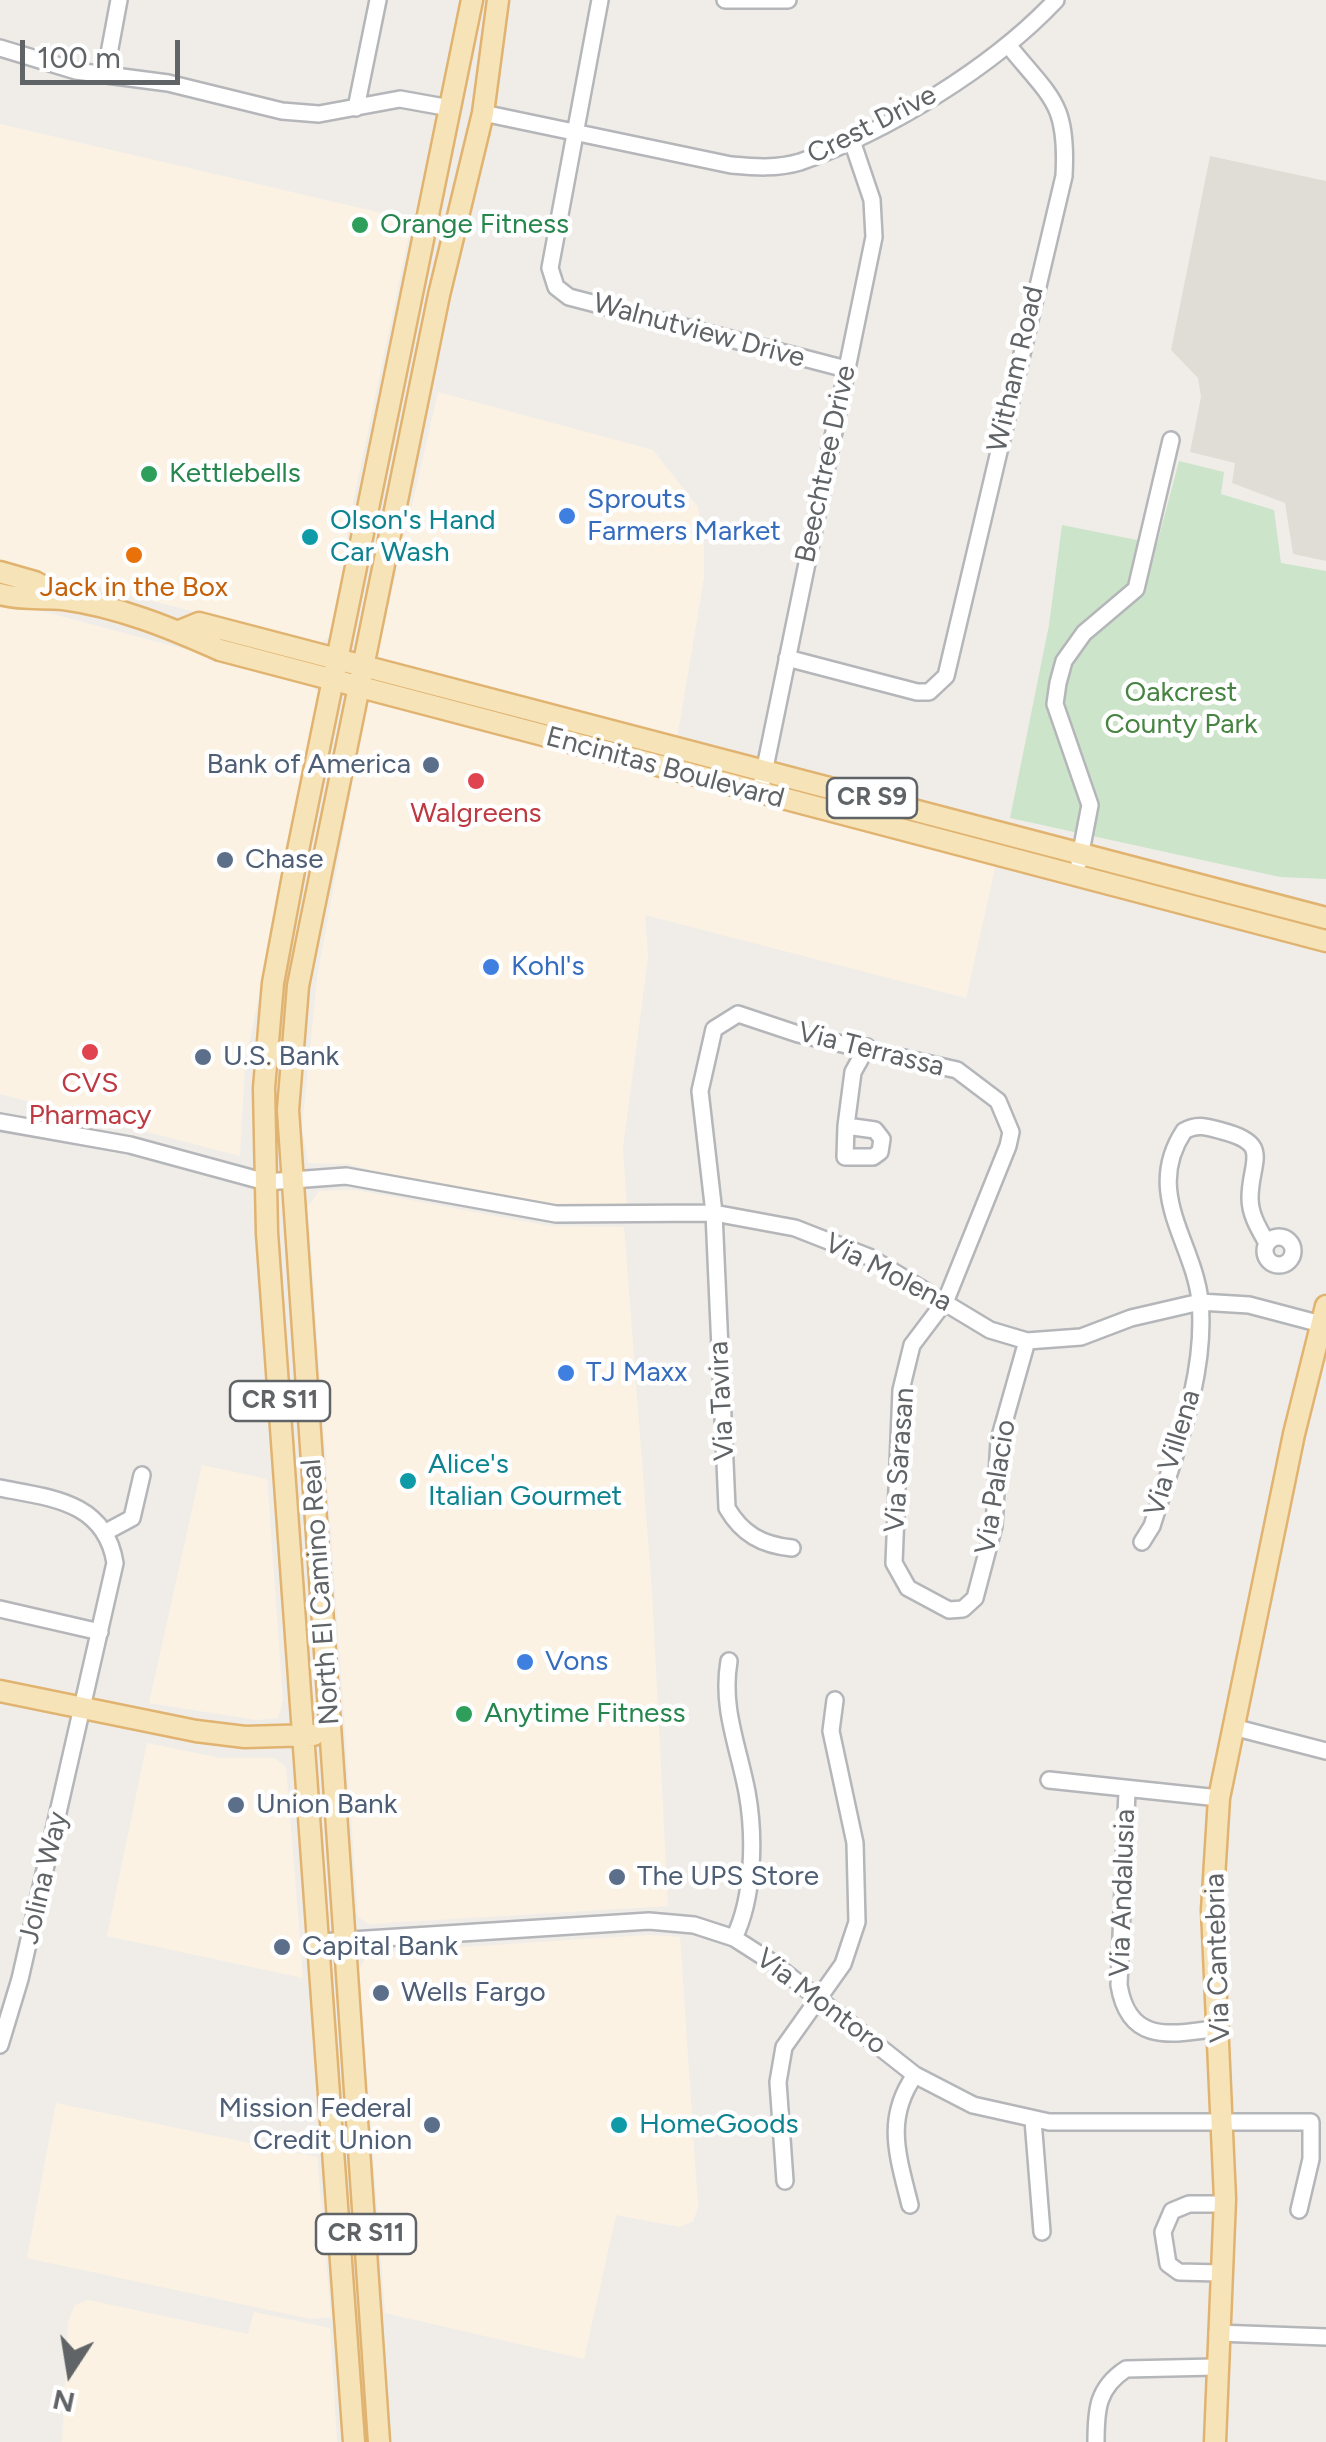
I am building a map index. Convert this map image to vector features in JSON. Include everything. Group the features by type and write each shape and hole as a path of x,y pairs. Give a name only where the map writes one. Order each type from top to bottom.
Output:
{"main road":[{"path":"337,659 450,108 476,0"},
{"path":"476,0 482,30 470,106 482,113"},
{"path":"364,666 482,113 498,0"},
{"path":"389,409 397,420 390,479 397,497"},
{"name":"Encinitas Boulevard","path":"0,572 35,582 65,600"},
{"name":"Encinitas Boulevard","path":"0,594 65,600 182,630 220,650 333,681 1326,941"},
{"name":"Encinitas Boulevard","path":"182,630 199,623 1326,918"},
{"name":"CR S11","path":"333,681 337,659"},
{"name":"CR S11","path":"359,688 364,666"},
{"name":"North El Camino Real","path":"333,681 286,914 264,1088 276,1337 334,2113 354,2442"},
{"name":"North El Camino Real","path":"359,688 298,986 288,1127 380,2442"},
{"path":"574,745 603,742 654,755 662,744"},
{"path":"286,914 298,924 291,976 298,986"},
{"path":"271,1015 286,1033 282,1107 288,1127"},
{"name":"Via Cantebria","path":"1214,2442 1224,2204 1224,2123 1212,1910 1219,1798 1323,1315"},
{"path":"276,1337 287,1354 296,1426 312,1440"},
{"path":"0,1691 245,1737 331,1735"},
{"path":"334,2113 347,2131 354,2187 364,2198"}],"street":[{"path":"106,75 120,0"},
{"path":"356,108 378,0"},
{"path":"572,133 600,0"},
{"path":"724,0 788,0"},
{"name":"Crest Drive","path":"482,113 765,168 799,162 972,73 1056,0"},
{"name":"Witham Road","path":"787,658 917,692 929,692 946,676 1064,176 1066,132 1061,109 1008,45"},
{"path":"0,48 76,71 168,83 282,111 318,114 400,99 450,108"},
{"name":"Walnutview Drive","path":"572,133 550,268 556,287 569,296 846,369"},
{"name":"Beechtree Drive","path":"760,792 874,237 872,200 850,138"},
{"path":"1076,876 1090,805 1055,704 1058,682 1064,662 1084,633 1136,589 1171,440"},
{"name":"Via Terrassa","path":"714,1213 700,1092 714,1029 738,1014 798,1034 956,1070 998,1101 1011,1132 946,1300"},
{"path":"846,1126 852,1072 867,1047"},
{"path":"0,1122 130,1145 266,1182"},
{"path":"1200,1302 1168,1198 1184,1131 1201,1126 1241,1136 1253,1145 1258,1156 1250,1199 1254,1222 1267,1242"},
{"name":"Via Molena","path":"266,1182 346,1176 556,1214 714,1213 828,1238 946,1300 990,1330 1027,1341 1080,1337 1131,1318 1200,1302 1323,1315"},
{"name":"Via Tavira","path":"714,1213 727,1508 737,1526 750,1536 772,1546 792,1548"},
{"name":"Via Sarasan","path":"944,1607 908,1588 894,1563 902,1390 912,1345 931,1314 946,1300"},
{"name":"Via Villena","path":"1142,1542 1152,1526 1195,1388 1200,1302"},
{"name":"Via Palacio","path":"944,1607 963,1609 975,1598 994,1526 999,1440 1027,1341"},
{"path":"0,1488 69,1502 85,1510 104,1533 132,1518 142,1475"},
{"name":"Jolina Way","path":"0,2045 20,1979 115,1562 104,1533"},
{"path":"0,1609 100,1632"},
{"path":"729,1661 724,1692 748,1794 752,1847 742,1922 734,1938"},
{"path":"785,2181 780,2063 792,2030 842,1964 857,1922 855,1844 831,1731 836,1700"},
{"path":"1233,1727 1326,1751"},
{"path":"1049,1780 1219,1798"},
{"name":"Via Andalusia","path":"1128,1791 1119,1985 1122,2006 1144,2029 1156,2033 1220,2028"},
{"name":"Via Montoro","path":"320,1942 649,1920 694,1925 734,1938 916,2075 973,2104 1033,2120 1311,2122 1311,2159 1299,2210"},
{"path":"910,2205 894,2124 902,2094 916,2075"},
{"path":"1033,2120 1042,2232"},
{"path":"1220,2272 1179,2272 1168,2264 1163,2232 1172,2211 1189,2204 1224,2204"},
{"path":"1217,2333 1326,2337"},
{"path":"1096,2442 1096,2411 1102,2390 1126,2369 1215,2367"}],"shaded area":[{"path":"0,124 412,220 348,527 344,578 332,635 320,643 0,563"},
{"path":"1210,156 1326,181 1326,561 1293,554 1285,503 1232,483 1235,463 1190,452 1201,397 1198,378 1171,350"},
{"path":"438,392 653,450 698,507 704,540 704,578 676,744 375,665"},
{"path":"0,600 304,681 321,694 245,1064 240,1156 0,1094"},
{"path":"368,697 997,859 966,998 645,915 648,958 623,1147 627,1210 542,1208 414,1183 349,1164 308,1163 302,1128 317,978"},
{"path":"356,1190 549,1226 624,1227 652,1593 668,1906 369,1924 358,1917 308,1207 319,1191"},
{"path":"202,1465 267,1479 283,1700 278,1718 256,1720 149,1703"},
{"path":"147,1743 220,1758 274,1758 286,1767 303,1978 107,1936"},
{"path":"649,1935 680,1937 698,2207 693,2221 680,2227 616,2215 584,2359 385,2313 359,1970 368,1953"},
{"path":"56,2103 317,2157 331,2317 311,2319 27,2258"},
{"path":"88,2300 248,2334 254,2312 330,2328 337,2442 62,2442 68,2322 75,2305"}],"green space":[{"name":"Oakcrest County Park","path":"1179,461 1224,472 1221,494 1274,510 1281,563 1326,571 1326,879 1280,877 1010,818 1049,625 1062,525 1157,544"}],"place":[{"name":"Orange Fitness","path":"360,225"},
{"name":"Kettlebells","path":"149,474"},
{"name":"Sprouts Farmers Market","path":"567,516"},
{"name":"Olson's Hand Car Wash","path":"310,537"},
{"name":"Jack in the Box","path":"134,555"},
{"name":"Bank of America","path":"431,765"},
{"name":"Walgreens","path":"476,781"},
{"name":"Chase","path":"225,860"},
{"name":"Kohl's","path":"491,967"},
{"name":"CVS Pharmacy","path":"90,1052"},
{"name":"U.S. Bank","path":"203,1057"},
{"name":"TJ Maxx","path":"566,1373"},
{"name":"Alice's Italian Gourmet","path":"408,1481"},
{"name":"Vons","path":"525,1662"},
{"name":"Anytime Fitness","path":"464,1714"},
{"name":"Union Bank","path":"236,1805"},
{"name":"The UPS Store","path":"617,1877"},
{"name":"Capital Bank","path":"282,1947"},
{"name":"Wells Fargo","path":"381,1993"},
{"name":"Mission Federal Credit Union","path":"432,2125"},
{"name":"HomeGoods","path":"619,2125"}]}
